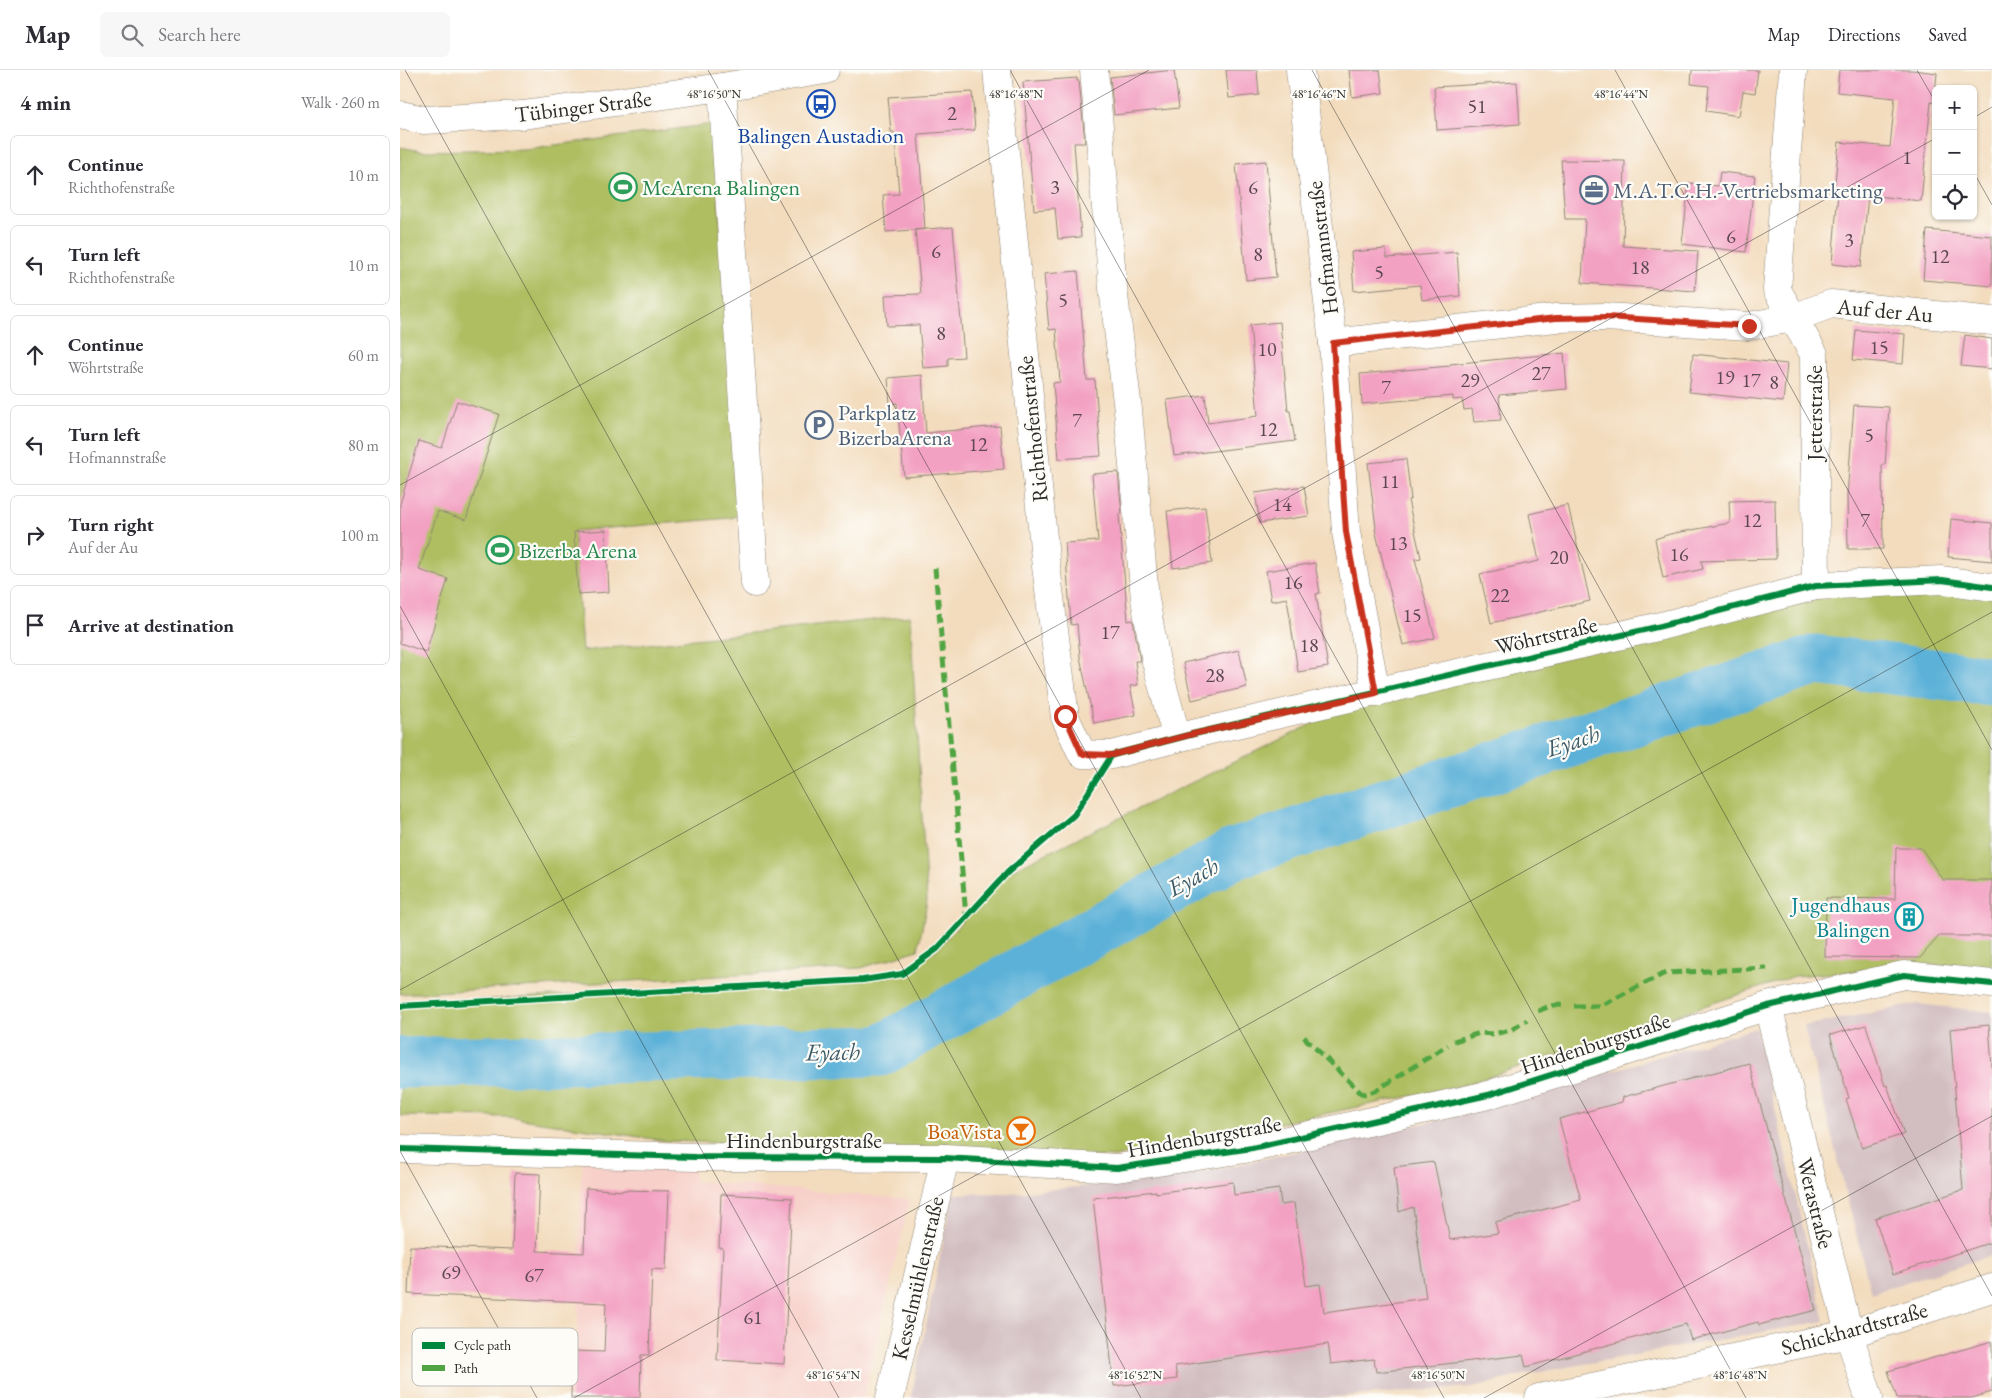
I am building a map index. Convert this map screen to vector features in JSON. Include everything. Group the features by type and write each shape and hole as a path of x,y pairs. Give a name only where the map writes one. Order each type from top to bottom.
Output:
{"street":[{"name":"Tübinger Straße","path":"400,115 424,120 523,115 722,87 825,70"},
{"name":"Richthofenstraße","path":"997,70 1045,558 1065,716 1082,754 1112,755"},
{"path":"1094,70 1112,288 1128,410 1145,599 1156,662 1177,738"},
{"name":"Hofmannstraße","path":"1300,70 1333,343 1346,532 1376,693"},
{"name":"Jetterstraße","path":"1793,70 1778,290 1814,354 1816,586"},
{"path":"722,87 756,583"},
{"name":"Auf der Au","path":"1333,343 1556,318 1606,317 1749,326 1793,318 1831,304 1992,321"},
{"name":"Wöhrtstraße","path":"1112,755 1177,738 1661,626 1816,586 1942,580 1992,587"},
{"name":"Hindenburgstraße","path":"400,1149 695,1157 945,1158 1117,1168 1252,1148 1488,1095 1768,1006 1904,975 1992,984"},
{"name":"Werastraße","path":"1768,1006 1849,1334 1869,1398"},
{"name":"Kesselmühlenstraße","path":"890,1398 945,1158"},
{"name":"Schickhardtstraße","path":"1539,1398 1849,1334 1992,1288"}],"shaded area":[{"path":"1917,1004 1992,1012 1992,1255 1871,1293 1804,1026"},
{"path":"1756,1028 1825,1321 1523,1375 1473,1387 1320,1398 911,1398 953,1194 1013,1193 1177,1178 1462,1115"},
{"path":"584,1154 695,1157 693,1181 910,1199 863,1398 566,1398 567,1386 578,1386 581,1180"}],"green space":[{"path":"713,124 742,514 731,518 574,531 582,651 910,616 927,901 918,950 861,968 400,994 400,147 422,151 525,149"},
{"path":"1816,586 1992,587 1992,966 1931,965 1795,976 1464,1085 1115,1157 666,1141 508,1117 400,1116 400,1004 863,980 902,974 937,949 1008,872 1376,693"}],"building":[{"path":"1174,70 1179,108 1114,115 1110,77"},
{"path":"1226,70 1257,70 1259,95 1229,98"},
{"path":"1349,70 1380,70 1383,93 1352,97"},
{"path":"1692,70 1758,70 1755,93 1743,91 1739,116 1706,111 1709,86 1691,84"},
{"path":"1839,70 1913,70 1937,73 1936,85 1932,85 1932,102 1921,201 1868,195 1861,267 1832,264 1838,192 1834,192 1839,142 1890,147 1895,98 1837,92"},
{"path":"1077,78 1077,81 1079,81 1085,143 1074,143 1081,237 1058,239 1055,208 1034,210 1023,82"},
{"path":"1517,82 1520,124 1437,130 1434,87"},
{"path":"972,92 975,130 918,134 925,229 886,232 883,195 899,194 894,132 891,132 888,97"},
{"path":"1561,160 1625,161 1623,246 1698,251 1695,291 1582,283 1585,219 1565,219"},
{"path":"1266,161 1276,277 1246,280 1236,164"},
{"path":"1720,172 1755,176 1746,252 1682,244 1689,183 1718,186"},
{"path":"953,227 964,357 948,358 948,366 923,368 919,325 887,326 885,295 921,294 915,230"},
{"path":"1927,230 1992,236 1992,286 1923,280"},
{"path":"1386,249 1387,258 1457,252 1460,296 1422,300 1420,285 1354,291 1351,252"},
{"path":"1078,271 1087,380 1095,380 1101,456 1059,459 1053,383 1060,382 1056,329 1049,330 1044,274"},
{"path":"1280,322 1288,411 1290,411 1295,441 1174,456 1167,400 1205,395 1208,423 1258,416 1250,325"},
{"path":"1856,330 1905,334 1903,364 1853,360"},
{"path":"1965,335 1992,339 1992,369 1961,366"},
{"path":"1564,353 1567,389 1499,395 1501,420 1474,422 1472,409 1464,410 1462,399 1453,400 1453,396 1362,404 1360,374"},
{"path":"1693,354 1787,364 1783,402 1689,392"},
{"path":"922,375 926,433 1000,426 1004,469 904,477 897,403 890,404 888,378"},
{"path":"457,401 499,414 466,520 438,511 419,570 448,579 426,652 400,643 400,504 419,441 442,448"},
{"path":"1854,405 1889,407 1885,465 1882,465 1883,549 1848,549 1847,496"},
{"path":"1406,459 1411,499 1408,500 1421,558 1415,559 1435,638 1403,645 1375,529 1368,463"},
{"path":"1118,472 1122,514 1119,514 1128,621 1133,620 1140,661 1135,661 1138,685 1130,686 1136,715 1094,723 1080,657 1077,624 1071,625 1065,543 1098,541 1092,474"},
{"path":"1304,486 1309,516 1260,523 1255,493"},
{"path":"1775,500 1776,559 1701,561 1703,569 1663,578 1655,539 1670,534 1730,523 1729,501"},
{"path":"1568,505 1590,601 1491,623 1480,574 1539,561 1529,514"},
{"path":"1205,507 1212,563 1173,568 1167,511"},
{"path":"1951,519 1992,523 1992,561 1948,557"},
{"path":"606,530 609,592 578,594 574,532"},
{"path":"1315,563 1320,593 1316,594 1328,667 1298,672 1287,598 1271,601 1266,571"},
{"path":"1239,650 1247,687 1192,700 1183,663"},
{"name":"Jugendhaus Balingen","path":"1896,848 1921,848 1943,880 1992,880 1992,936 1939,936 1920,958 1825,957 1826,898 1895,899"},
{"path":"1866,1025 1885,1086 1887,1085 1904,1134 1862,1148 1846,1099 1849,1098 1830,1035"},
{"path":"1989,1025 1992,1066 1992,1242 1893,1274 1875,1218 1963,1190 1950,1029"},
{"path":"1749,1063 1816,1310 1759,1325 1758,1322 1691,1340 1686,1324 1526,1367 1523,1355 1376,1372 1374,1359 1331,1364 1328,1344 1175,1366 1177,1379 1114,1386 1093,1198 1156,1191 1156,1193 1233,1182 1234,1195 1279,1189 1281,1205 1294,1203 1306,1286 1320,1284 1324,1312 1426,1298 1413,1207 1399,1212 1394,1167 1434,1162 1450,1240 1498,1233 1495,1222 1581,1200 1559,1119 1622,1102 1623,1097"},
{"path":"515,1173 540,1174 537,1251 584,1253 586,1188 623,1191 669,1191 666,1270 652,1269 649,1355 641,1355 640,1398 571,1398 571,1386 578,1386 578,1351 604,1352 606,1303 408,1294 410,1246 512,1250"},
{"path":"721,1194 792,1198 784,1364 717,1360 723,1248 719,1248"},
{"path":"1992,1341 1992,1392 1972,1398 1897,1398 1888,1371"}],"waterway":[{"name":"Eyach","path":"400,1063 880,1051 1231,855 1816,660 1992,681"}],"marked path":[{"path":"935,568 966,916"},
{"path":"1574,1006 1600,1006 1665,973 1767,968"},
{"path":"1538,1011 1550,1006 1563,1005"},
{"path":"1454,1041 1480,1033 1493,1034 1511,1030 1527,1020"},
{"path":"1304,1037 1361,1093 1366,1094 1375,1091 1448,1045"}],"cycle path":[{"path":"400,1006 863,980 902,974 937,949 1008,872 1074,815 1112,755 1193,734 1661,626 1816,586 1942,580 1992,587"},
{"path":"400,1149 695,1157 945,1158 1117,1168 1252,1148 1488,1095 1768,1006 1904,975 1992,984"}],"place":[{"name":"Balingen Austadion","path":"821,104"},
{"name":"McArena Balingen","path":"623,187"},
{"name":"M.A.T.C.H.-Vertriebsmarketing","path":"1594,190"},
{"name":"Parkplatz BizerbaArena","path":"819,425"},
{"name":"Bizerba Arena","path":"500,550"},
{"name":"Jugendhaus Balingen","path":"1909,917"},
{"name":"BoaVista","path":"1021,1131"}],"route":[{"path":"1065,716 1082,754 1112,755 1193,734 1376,693 1346,532 1333,343 1556,318 1606,317 1749,326"}]}
